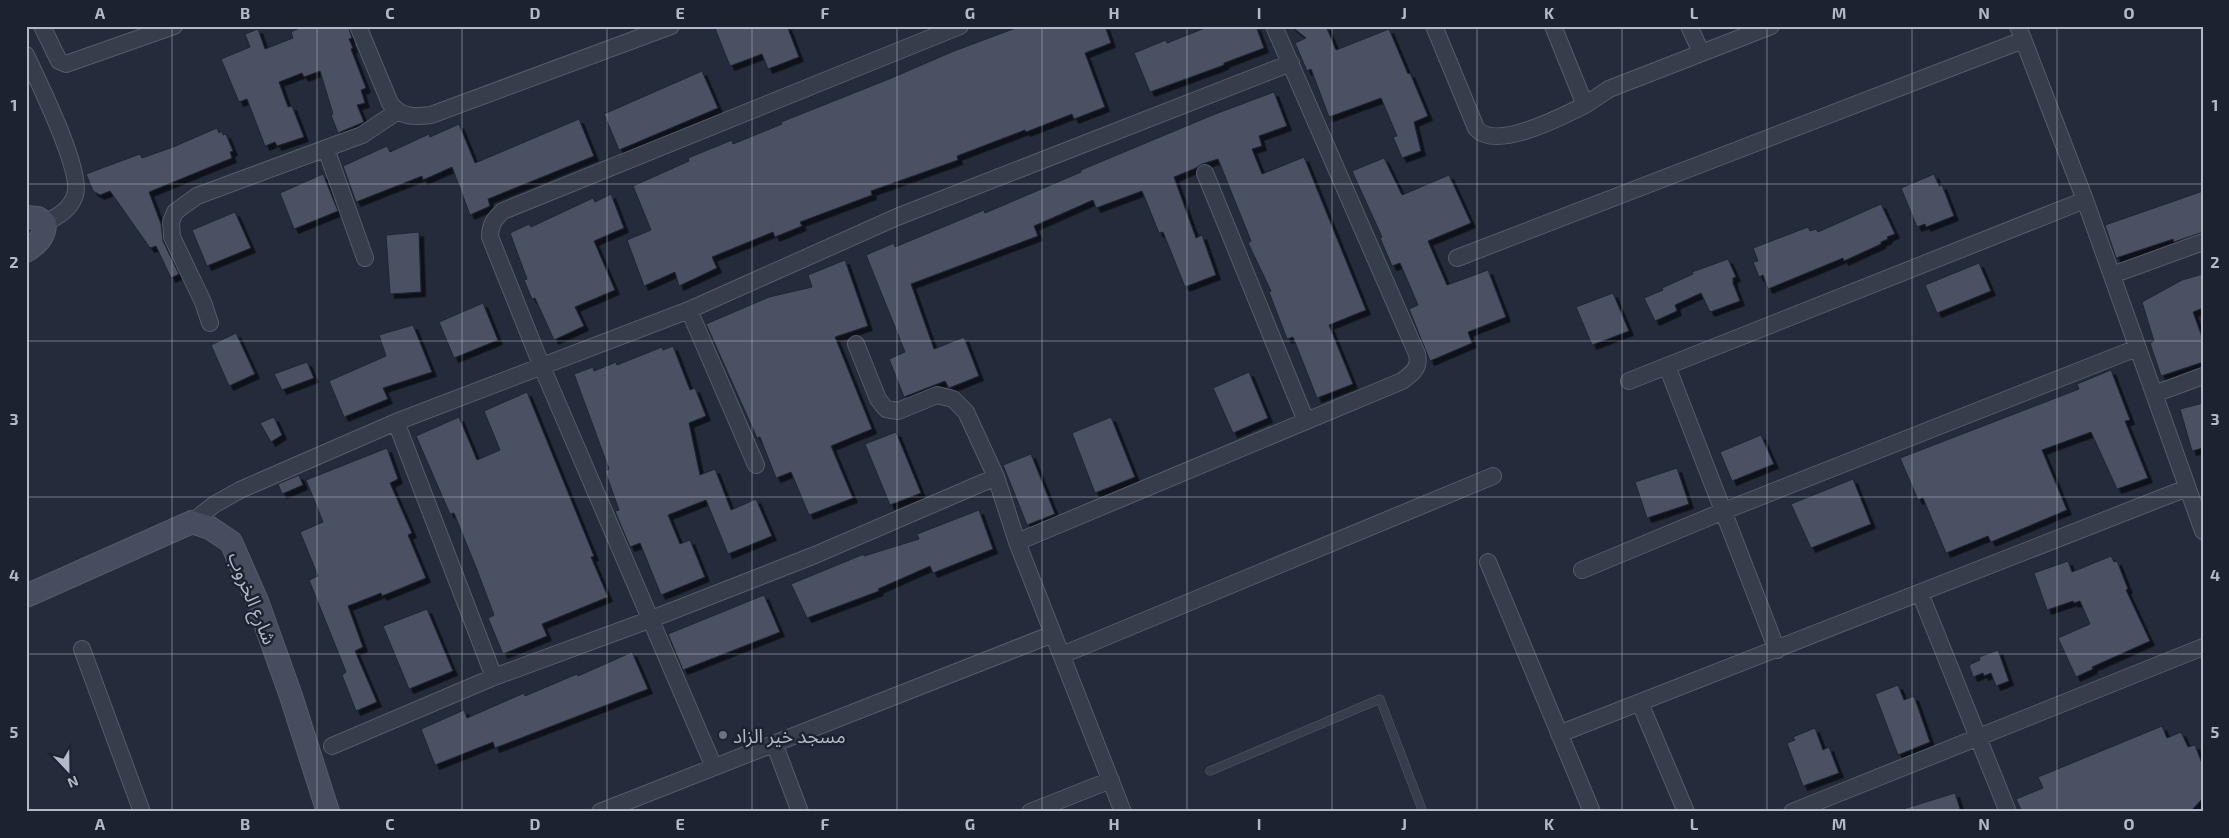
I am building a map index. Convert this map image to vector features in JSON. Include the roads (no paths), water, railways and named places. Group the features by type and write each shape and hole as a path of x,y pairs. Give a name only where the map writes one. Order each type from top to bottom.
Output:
{"main road":[{"path":"26,251 36,245 46,231 36,220"},
{"path":"26,596 192,522"},
{"name":"شارع الخروب","path":"192,522 210,528 231,542 257,601 291,696 328,812"}],"street":[{"path":"42,26 59,61 66,64 174,26"},
{"path":"358,26 390,103 398,112 408,116 431,115 672,26"},
{"path":"714,767 649,620 542,367 490,237 490,229 496,217 503,211 960,26"},
{"path":"1017,542 1402,381 1415,371 1419,362 1417,354 1274,26"},
{"path":"1434,26 1476,128 1485,135 1500,136 1540,127 1584,105 1609,89 1771,26"},
{"path":"1553,26 1584,105"},
{"path":"1689,26 1701,52"},
{"path":"1457,258 2020,33 2085,200 2203,531"},
{"path":"26,55 60,131 74,171 76,194 69,208 36,220"},
{"path":"192,522 215,504 240,490 396,422 689,310 897,217 1291,63"},
{"path":"210,323 203,302 172,237 171,222 175,212 197,196 362,135 398,112"},
{"path":"326,149 365,258"},
{"path":"1205,173 1306,421"},
{"path":"1629,381 2085,200"},
{"path":"2112,275 2203,242"},
{"path":"689,310 756,465"},
{"path":"856,344 878,399 886,409 898,411 937,395 953,399 966,412 996,477 1017,542 1123,812"},
{"path":"1582,570 1724,511 2137,348"},
{"path":"1667,366 1777,650"},
{"path":"2154,394 2203,376"},
{"path":"396,422 494,677"},
{"path":"1062,655 1493,476"},
{"path":"332,746 494,677 649,620 815,555 996,477"},
{"path":"1559,734 2187,488"},
{"path":"1488,562 1592,812"},
{"path":"1920,594 2008,812"},
{"path":"600,812 1053,634"},
{"path":"1792,812 2203,647"},
{"path":"82,649 142,812"},
{"path":"1640,703 1686,812"},
{"path":"774,743 800,812"},
{"path":"1030,812 1111,780"}],"lane":[{"path":"1210,771 1380,698 1423,812"}],"place":[{"name":"مسجد خير الزاد","path":"723,735"}]}
